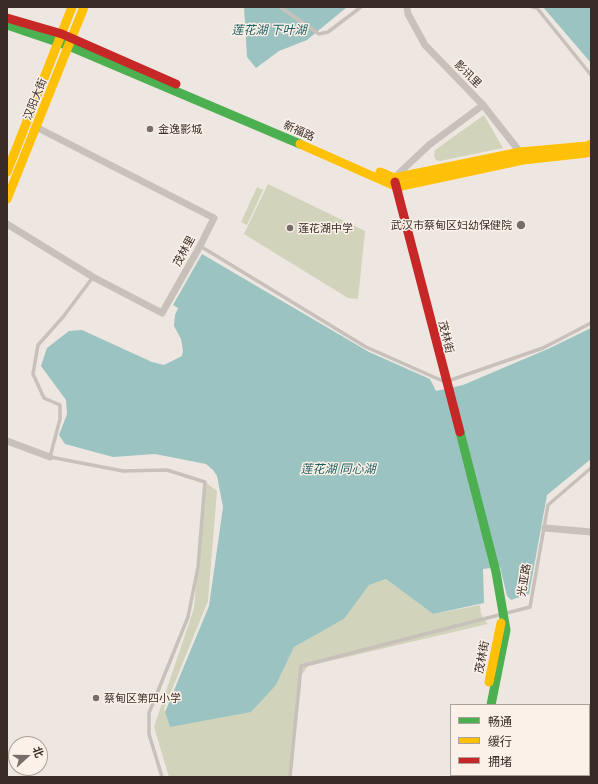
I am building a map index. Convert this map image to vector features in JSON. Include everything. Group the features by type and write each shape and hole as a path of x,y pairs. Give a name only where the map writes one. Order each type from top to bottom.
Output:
{"street":[{"name":"汉阳大街","path":"7,172 72,7"},
{"name":"汉阳大街","path":"7,199 84,7"},
{"name":"影讯里","path":"407,7 408,14 425,45 483,105 520,152"},
{"name":"新福路","path":"7,18 61,38 395,182"},
{"name":"新福路","path":"7,25 61,38"},
{"path":"395,182 429,145 483,105"},
{"name":"茂林里","path":"7,224 93,277 162,313 214,218 36,127"},
{"path":"395,182 520,152 587,146 591,144"},
{"path":"395,182 523,160 587,153 591,151"},
{"name":"茂林街","path":"395,182 445,382 496,572 506,630 491,704"},
{"path":"7,441 50,457"},
{"path":"545,528 591,532"},
{"name":"茂林街","path":"485,704 495,646 503,614"}],"lane":[{"path":"280,7 319,34 328,32 361,7"},
{"path":"532,7 537,8 591,75"},
{"path":"200,246 366,346 445,382 543,348 591,323"},
{"path":"93,277 63,318 38,345 33,374 44,398 60,405 60,419 50,457 123,472 167,470 205,482 198,567 188,617 149,713 149,734 162,777"},
{"name":"光亚路","path":"503,614 530,608 548,505 591,468"},
{"path":"290,777 301,666 503,614"}],"green space":[{"path":"484,115 503,148 440,161 436,160 434,156 435,150"},
{"path":"268,184 365,231 358,299 348,298 244,234"},
{"path":"257,187 263,190 247,225 241,222"},
{"path":"205,482 217,491 208,601 164,709 170,727 276,685 294,647 344,619 368,585 386,579 433,614 480,605 481,614 488,624 308,666 301,676 301,687 289,777 169,777 154,727 194,608"}],"water":[{"name":"莲花湖 下叶湖","path":"244,7 347,7 307,40 279,51 256,68 247,57"},
{"path":"543,7 591,7 591,63"},
{"name":"莲花湖 同心湖","path":"202,254 369,352 430,379 436,391 463,385 550,348 591,328 591,459 547,495 529,594 511,600 507,596 500,567 483,569 484,603 433,614 386,579 369,585 344,619 294,647 276,685 251,712 170,727 165,712 209,606 223,507 217,476 206,464 155,454 113,457 65,444 59,435 67,414 66,400 41,366 47,348 69,331 82,330 152,362 164,365 182,356 183,351 181,339 174,326 175,315 178,308 173,305"}],"traffic: fast":[{"path":"7,25 69,46 300,144"},
{"path":"460,432 496,572 506,630 491,704"}],"traffic: slow":[{"path":"7,172 72,7"},
{"path":"7,199 84,7"},
{"path":"300,144 397,187 523,160 587,153 591,151"},
{"path":"380,172 394,178 520,152 587,146 591,144"},
{"path":"489,682 501,623"}],"traffic: jam":[{"path":"7,18 62,34 176,84"},
{"path":"395,182 460,432"}],"place":[{"name":"金逸影城","path":"150,129"},
{"name":"武汉市蔡甸区妇幼保健院","path":"521,225"},
{"name":"莲花湖中学","path":"290,228"},
{"name":"蔡甸区第四小学","path":"96,698"}]}
